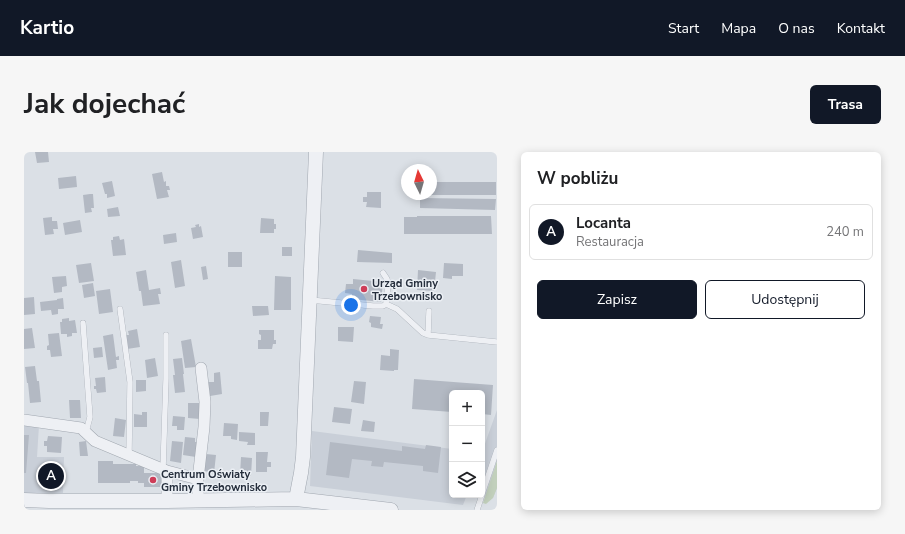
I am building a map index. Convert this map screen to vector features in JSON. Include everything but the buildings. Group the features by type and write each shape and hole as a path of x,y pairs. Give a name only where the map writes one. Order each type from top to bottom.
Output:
{"street":[{"path":"296,499 303,457 316,152"},
{"path":"198,500 198,479 204,427 204,402 200,368"},
{"path":"24,420 81,428 95,441 165,470 198,479"},
{"path":"165,470 168,501"},
{"path":"24,500 168,501 296,499 391,510"}],"lane":[{"path":"383,273 388,284 386,304"},
{"path":"309,300 373,306 383,306 386,304 397,309 423,333 428,335 497,342"},
{"path":"120,309 130,382 129,455"},
{"path":"428,335 429,311"},
{"path":"83,323 90,417 86,432"},
{"path":"165,470 166,335"},
{"path":"485,486 497,450"},
{"path":"477,510 481,498"}],"shaded area":[{"path":"497,410 497,488 493,498 485,496 485,444"},
{"path":"24,425 39,425 37,457 64,457 63,493 24,493"},
{"path":"312,431 449,449 449,498 466,498 463,505 310,486"}],"green space":[{"path":"497,461 497,488 493,498 486,504 483,503"}],"place":[{"name":"Urząd Gminy Trzebownisko","path":"364,289"},
{"name":"Locanta","path":"51,476"},
{"name":"Centrum Oświaty Gminy Trzebownisko","path":"153,480"}]}
